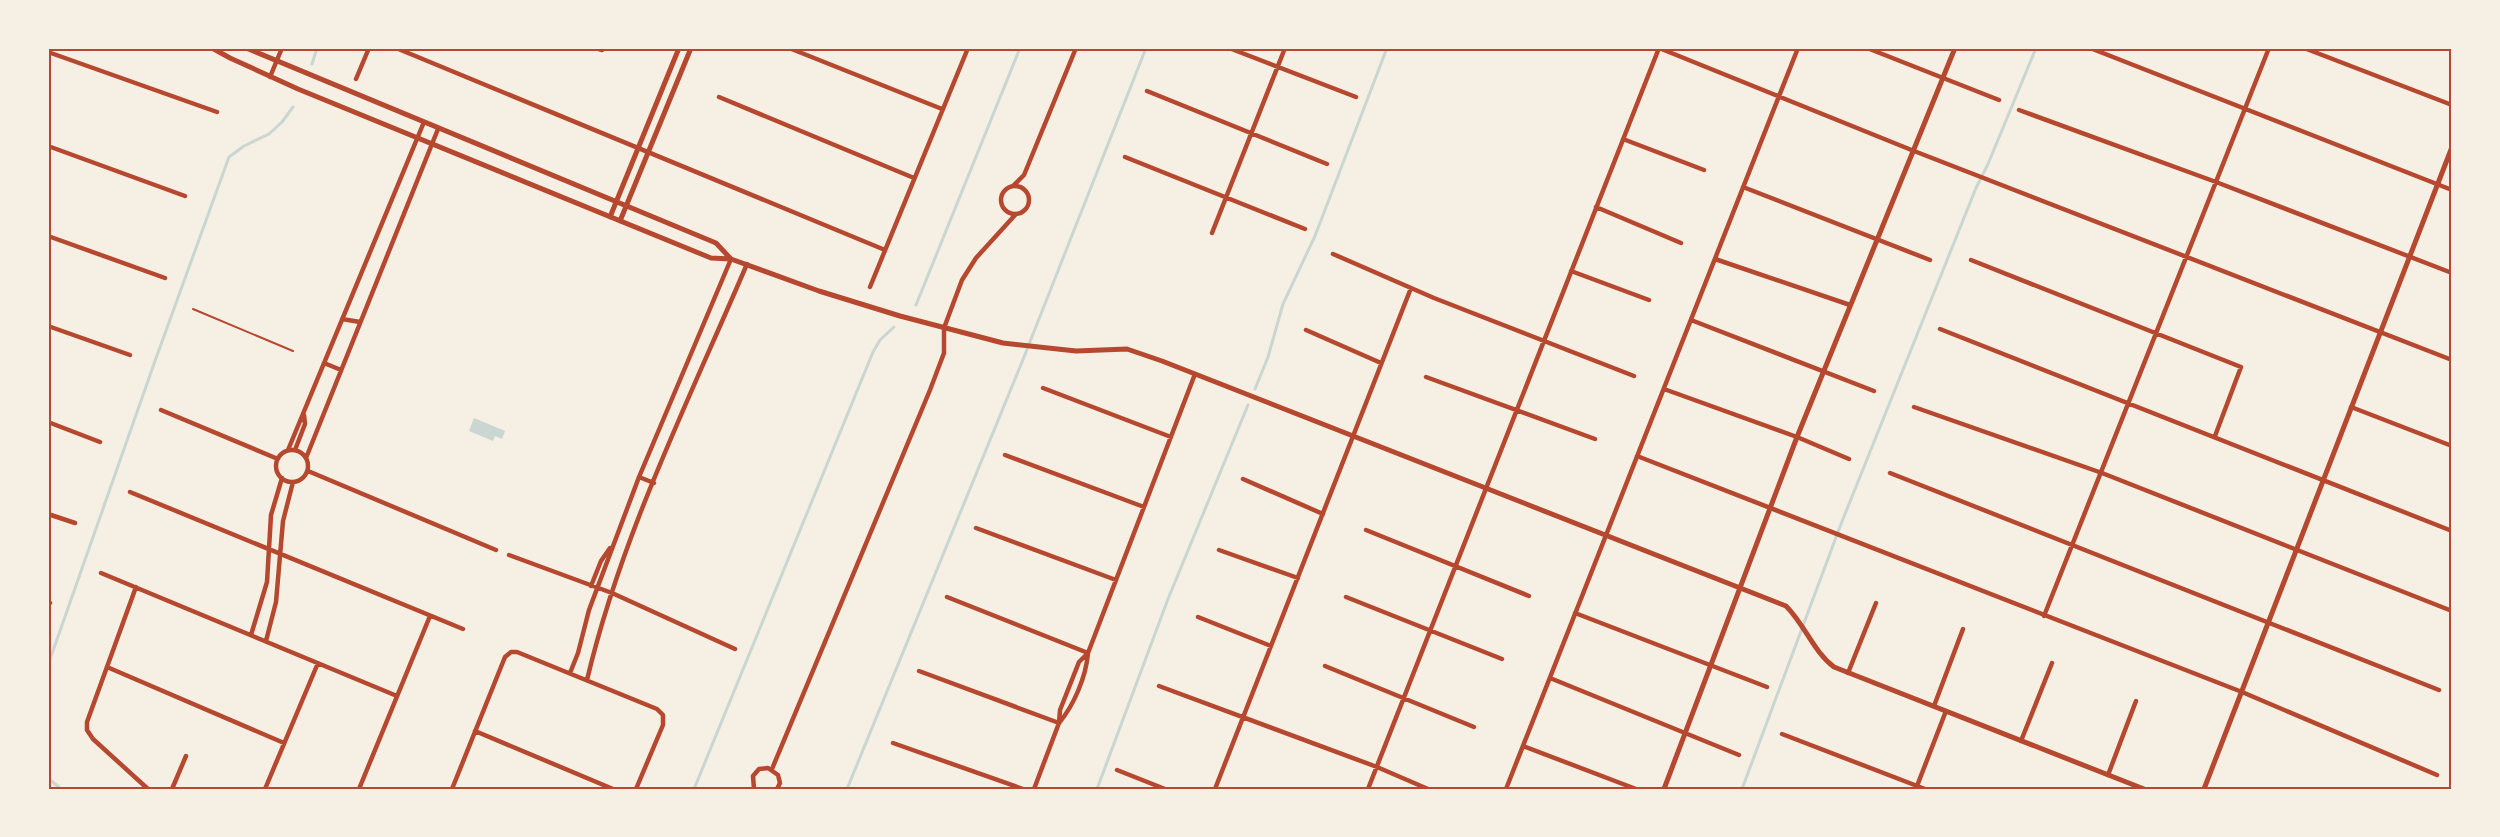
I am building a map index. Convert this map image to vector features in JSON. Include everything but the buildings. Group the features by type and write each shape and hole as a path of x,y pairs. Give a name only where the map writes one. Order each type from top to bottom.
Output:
{"street":[{"path":"212,48 270,77 711,258 731,259 819,291 944,328 1037,348 1076,351 1127,349 1196,374 1786,606 1798,618 1824,660 1848,673 2144,789"},
{"path":"246,48 716,243 731,259"},
{"path":"270,77 282,48"},
{"path":"356,79 369,48"},
{"path":"396,48 885,250"},
{"path":"596,48 602,51"},
{"path":"610,217 679,48"},
{"path":"620,221 691,48"},
{"path":"789,48 942,109"},
{"path":"870,287 968,48"},
{"path":"1006,223 1007,211 1001,199 1005,191 1024,175 1076,48"},
{"path":"1229,48 1356,97"},
{"path":"1212,233 1285,48"},
{"path":"1368,789 1659,48 1914,151 2452,360"},
{"path":"1506,789 1798,48"},
{"path":"1867,48 1999,100"},
{"path":"1664,789 1713,665 1739,586 1797,437 1955,48"},
{"path":"2090,48 2452,190"},
{"path":"2044,616 2269,48"},
{"path":"2304,48 2452,105"},
{"path":"48,52 217,112"},
{"path":"1147,91 1327,164"},
{"path":"719,97 914,178"},
{"path":"2019,110 2216,182 2452,273"},
{"path":"424,122 288,450 278,459 278,471 282,478 293,482 302,478 308,471 306,458 438,129"},
{"path":"1623,139 1704,170"},
{"path":"48,146 184,196"},
{"path":"2204,789 2452,147"},
{"path":"1125,157 1305,230"},
{"path":"772,769 930,390 944,353 944,328 968,269 1006,223 1016,214 1024,211 1029,203 1024,175"},
{"path":"1013,186 1026,190"},
{"path":"1743,187 1930,260"},
{"path":"1596,207 1681,243"},
{"path":"1007,211 1016,214"},
{"path":"48,236 165,278"},
{"path":"1333,254 1544,342 1634,376"},
{"path":"570,673 597,588 639,477 731,259"},
{"path":"1715,259 1850,305"},
{"path":"1971,260 2241,367 2215,436"},
{"path":"587,680 632,534 747,264"},
{"path":"1571,271 1649,300"},
{"path":"1215,789 1411,288"},
{"path":"342,320 360,322"},
{"path":"1691,320 1874,391"},
{"path":"48,326 130,356"},
{"path":"1940,329 2452,531"},
{"path":"1306,330 1381,363"},
{"path":"324,363 341,370"},
{"path":"1059,723 1068,712 1087,666 1088,653 1196,374"},
{"path":"1426,377 1595,439"},
{"path":"1042,388 1171,436"},
{"path":"1664,389 1797,437 1849,459"},
{"path":"1914,407 2102,473 2452,611"},
{"path":"2351,407 2452,446"},
{"path":"161,410 278,459"},
{"path":"295,450 305,424 304,412"},
{"path":"48,422 100,442"},
{"path":"288,450 295,450 306,458"},
{"path":"1005,455 1144,507"},
{"path":"1637,456 2242,692 2437,775"},
{"path":"308,471 496,549"},
{"path":"1890,473 2439,690"},
{"path":"639,477 654,483"},
{"path":"251,635 264,598 270,550 271,515 282,478"},
{"path":"1243,479 1323,514"},
{"path":"266,641 276,602 283,521 293,482"},
{"path":"130,492 463,629"},
{"path":"48,514 75,523"},
{"path":"976,528 1116,580"},
{"path":"1366,530 1529,596"},
{"path":"591,586 601,561 614,542"},
{"path":"1220,550 1298,578"},
{"path":"508,555 612,593 735,650"},
{"path":"101,573 397,696"},
{"path":"136,587 87,722 87,730 93,739 148,789"},
{"path":"947,597 1088,653"},
{"path":"1346,597 1502,659"},
{"path":"1848,673 1876,603"},
{"path":"1575,613 1767,687"},
{"path":"359,789 430,616"},
{"path":"1198,617 1272,646"},
{"path":"1934,706 1964,629"},
{"path":"452,789 505,657 511,652 517,652 657,709 663,716 663,725 636,789"},
{"path":"1034,789 1059,723 1060,710 1079,662 1088,653"},
{"path":"265,789 318,663"},
{"path":"2021,741 2052,663"},
{"path":"1325,666 1474,727"},
{"path":"107,668 284,743"},
{"path":"919,671 1059,723"},
{"path":"1550,678 1739,755"},
{"path":"1159,686 1377,767 1428,789"},
{"path":"2108,774 2136,700"},
{"path":"1917,788 1946,711"},
{"path":"475,731 613,789"},
{"path":"1782,734 1917,788 1925,789"},
{"path":"893,743 1023,789"},
{"path":"1523,746 1636,789"},
{"path":"172,789 186,756"},
{"path":"754,789 752,780 756,772 764,768 772,769 779,779 777,789"},
{"path":"1117,770 1165,789"}],"lane":[{"path":"193,309 293,351"}],"shaded area":[{"path":"474,418 505,431 502,439 495,436 493,441 469,431"}],"waterway":[{"path":"312,64 317,48"},
{"path":"916,305 1020,48"},
{"path":"847,789 1022,362 1146,48"},
{"path":"1255,389 1268,357 1283,304 1315,236 1387,48"},
{"path":"1742,789 1841,524 1976,188 2036,48"},
{"path":"48,665 229,157 244,146 269,134 293,107"},
{"path":"694,789 873,352 880,340 894,327"},
{"path":"1097,789 1168,599 1248,405"},
{"path":"48,778 61,789"}]}
